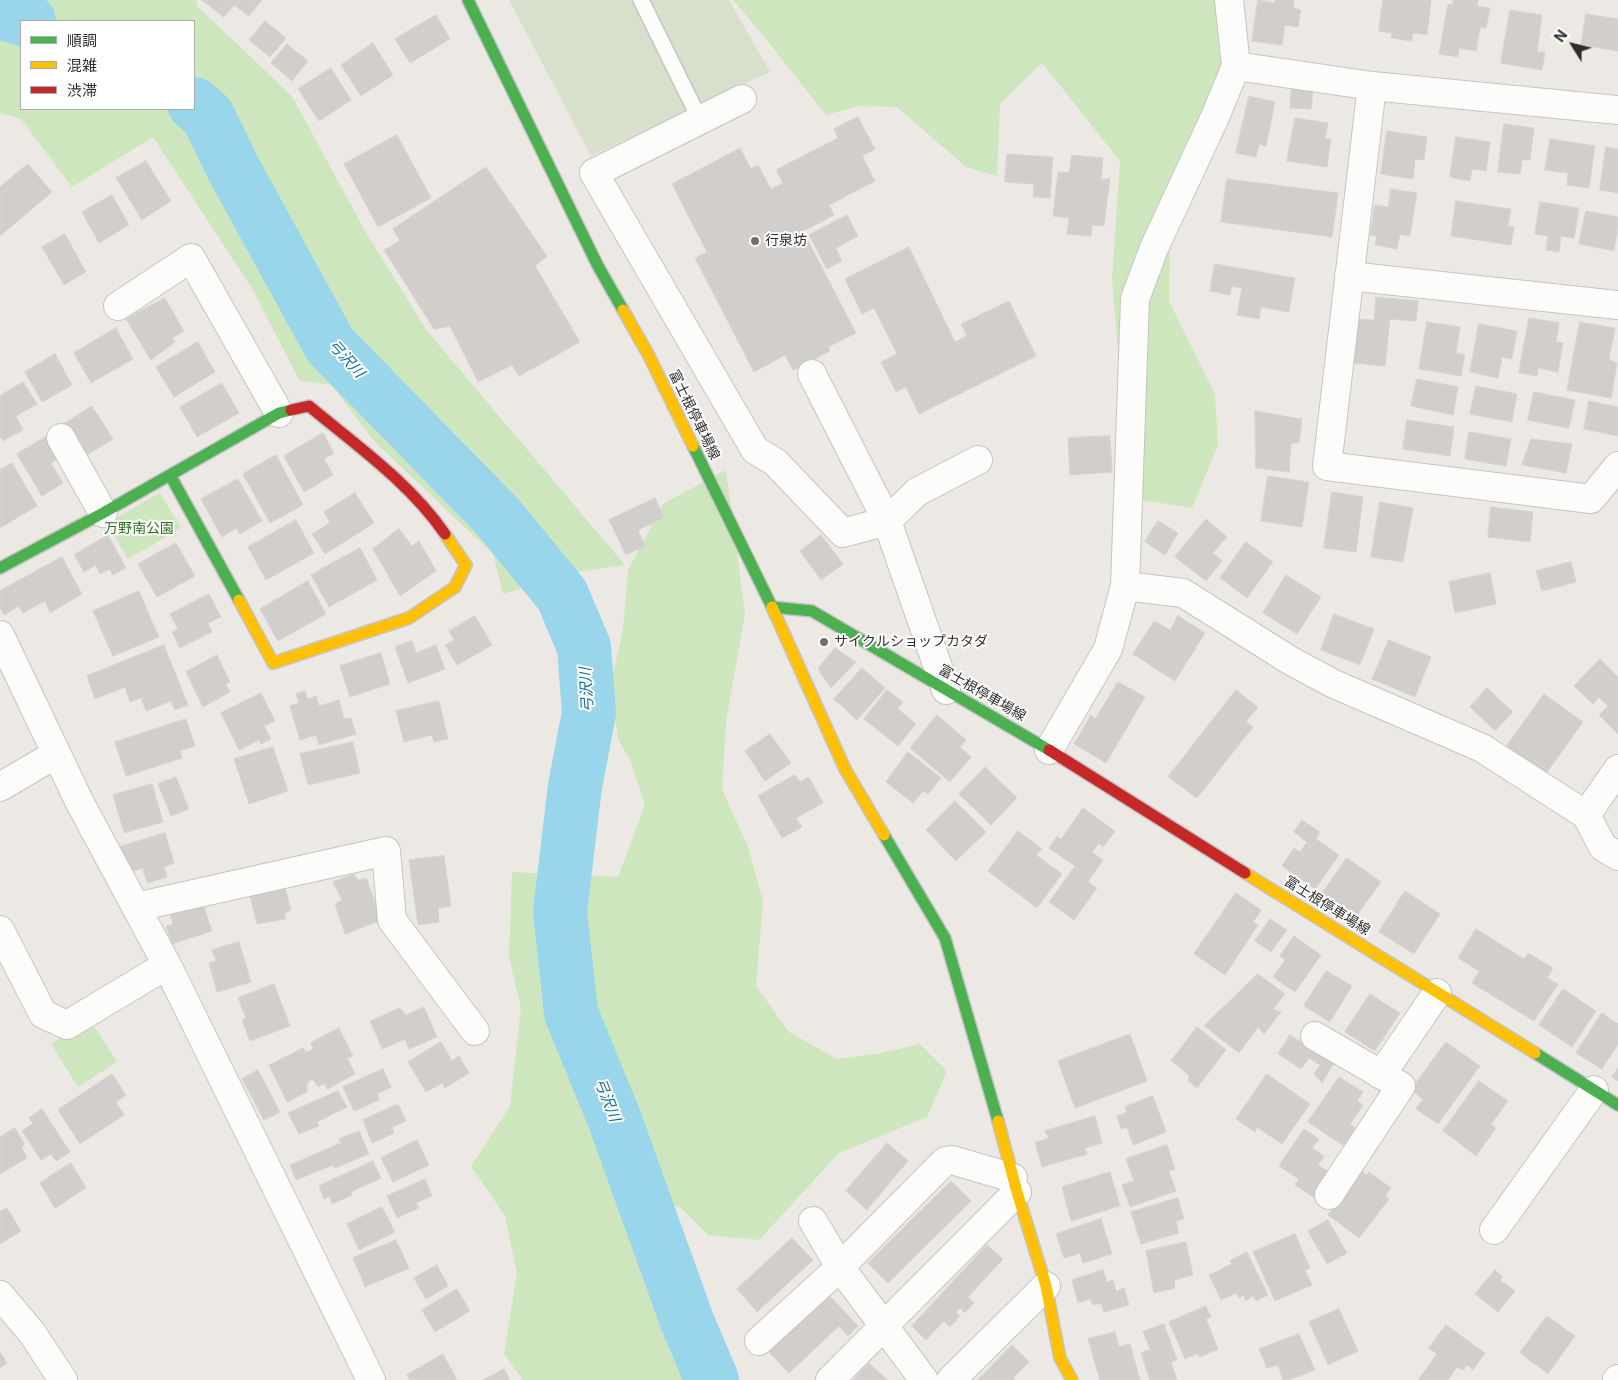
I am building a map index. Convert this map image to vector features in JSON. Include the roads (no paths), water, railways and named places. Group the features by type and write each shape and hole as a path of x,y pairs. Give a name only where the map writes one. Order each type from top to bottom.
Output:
{"street":[{"name":"富士根停車場線","path":"468,0 598,266 648,354 772,607 812,611 1049,750 1618,1104"},
{"path":"1049,750 1108,649 1125,586 1135,299 1154,248 1215,117 1236,66 1229,0"},
{"path":"1236,66 1372,86 1618,110"},
{"path":"1372,86 1327,466 1591,498 1618,466"},
{"path":"742,99 594,174 755,450 775,462 843,533 887,522 917,492 978,460"},
{"path":"118,306 191,258 279,413"},
{"path":"1349,276 1618,305"},
{"path":"812,374 887,522 946,690"},
{"path":"0,568 103,513 279,413 308,406 396,480 434,518 466,565 455,587 409,618 273,663 170,475"},
{"path":"61,438 103,513"},
{"path":"1125,586 1184,593 1291,661 1334,684 1482,748 1586,815 1603,847 1618,856"},
{"path":"772,607 845,769 945,938 1015,1185 1046,1286 1062,1373"},
{"path":"0,635 56,754 167,965 371,1380"},
{"path":"0,787 56,754"},
{"path":"1586,815 1618,769"},
{"path":"136,907 386,851 392,920 475,1031"},
{"path":"0,930 43,1014 67,1025 167,965"},
{"path":"1381,1075 1437,993"},
{"path":"1315,1036 1401,1086 1329,1195"},
{"path":"1494,1230 1594,1090"},
{"path":"759,1341 840,1268 945,1162 952,1160 1015,1185"},
{"path":"830,1380 885,1326 1015,1185"},
{"path":"813,1220 840,1268 924,1380"},
{"path":"951,1380 1046,1286"},
{"path":"0,1295 32,1333 64,1380"}],"lane":[{"path":"641,0 700,120"}],"waterway":[{"name":"弓沢川","path":"0,12 26,20"},
{"name":"弓沢川","path":"195,105 208,116 233,168 330,345 498,517 562,595 584,647 589,713 575,786 560,912 571,1013 614,1118 687,1321 712,1380"}],"place":[{"name":"行泉坊","path":"755,241"},
{"name":"サイクルショップカタダ","path":"824,642"}],"park label":[{"name":"万野南公園","path":"139,529"}]}
